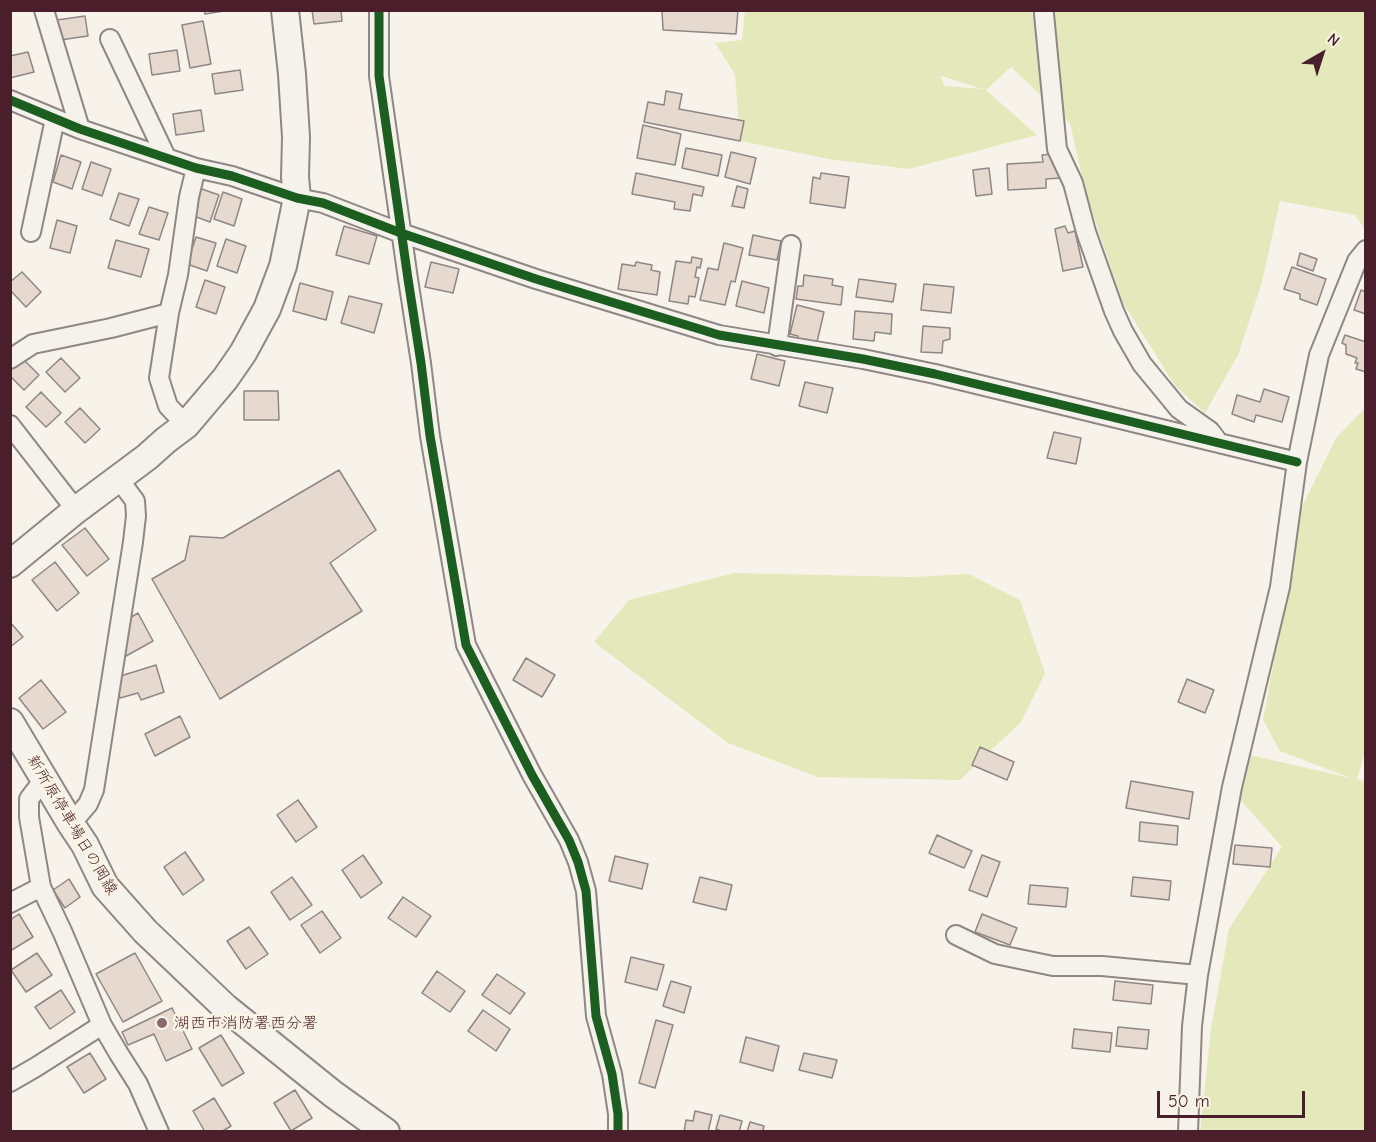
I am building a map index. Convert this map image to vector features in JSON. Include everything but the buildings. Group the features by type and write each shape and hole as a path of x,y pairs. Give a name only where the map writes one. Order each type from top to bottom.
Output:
{"street":[{"path":"44,10 80,129"},
{"path":"10,564 186,425 225,379 243,353 267,309 283,266 297,198 292,74 285,10"},
{"path":"379,10 379,76 430,436 466,645 532,775 569,840 578,862 586,891 596,1016 612,1074 618,1131"},
{"path":"1044,14 1057,149 1073,183 1086,232 1114,311 1142,364 1179,409 1210,431 1219,443"},
{"path":"110,39 166,157"},
{"path":"10,100 80,129 196,168 232,176 297,198 323,203 401,233 592,297 719,335 864,359 935,374 1297,462"},
{"path":"31,232 55,119"},
{"path":"186,425 168,406 159,378 178,275 189,197 196,168"},
{"path":"777,345 790,245"},
{"path":"1188,1131 1192,1026 1198,975 1232,787 1280,588 1297,462 1319,355 1357,261 1365,250"},
{"path":"10,359 33,344 170,313"},
{"path":"10,425 76,510"},
{"path":"71,824 88,804 94,790 136,516 135,501 118,478"},
{"name":"新所原停車場日の岡線","path":"10,722 85,844 105,886 145,931 225,1007 333,1094 386,1131"},
{"path":"45,778 29,798 29,817 41,887 102,1025 138,1084 159,1131"},
{"path":"10,903 41,887"},
{"path":"956,935 994,954 1053,966 1102,966 1198,975"},
{"path":"10,1082 102,1025"}],"green space":[{"path":"745,11 1365,11 1365,229 1355,215 1280,201 1262,282 1238,355 1205,413 1176,387 1123,303 1086,194 1070,123 1011,67 986,90 1037,135 909,169 829,159 740,141 735,74 715,43 742,40","holes":["942,76 982,89 944,86"]},
{"path":"1365,408 1366,749 1357,779 1366,782 1365,1131 1200,1132 1211,1029 1229,929 1282,847 1238,797 1245,754 1351,778 1280,751 1263,720 1301,509 1336,438"},
{"path":"734,573 912,577 969,574 1020,600 1045,673 1021,722 960,780 818,777 728,743 594,642 629,600"}],"cycle path":[{"path":"379,10 379,76 430,436 466,645 532,775 569,840 578,862 586,891 596,1016 612,1074 618,1114 618,1132"},
{"path":"10,100 80,129 196,168 232,176 297,198 323,203 401,233 536,279 719,335 863,359 935,374 1297,462"}],"place":[{"name":"湖西市消防署西分署","path":"162,1023"}]}
